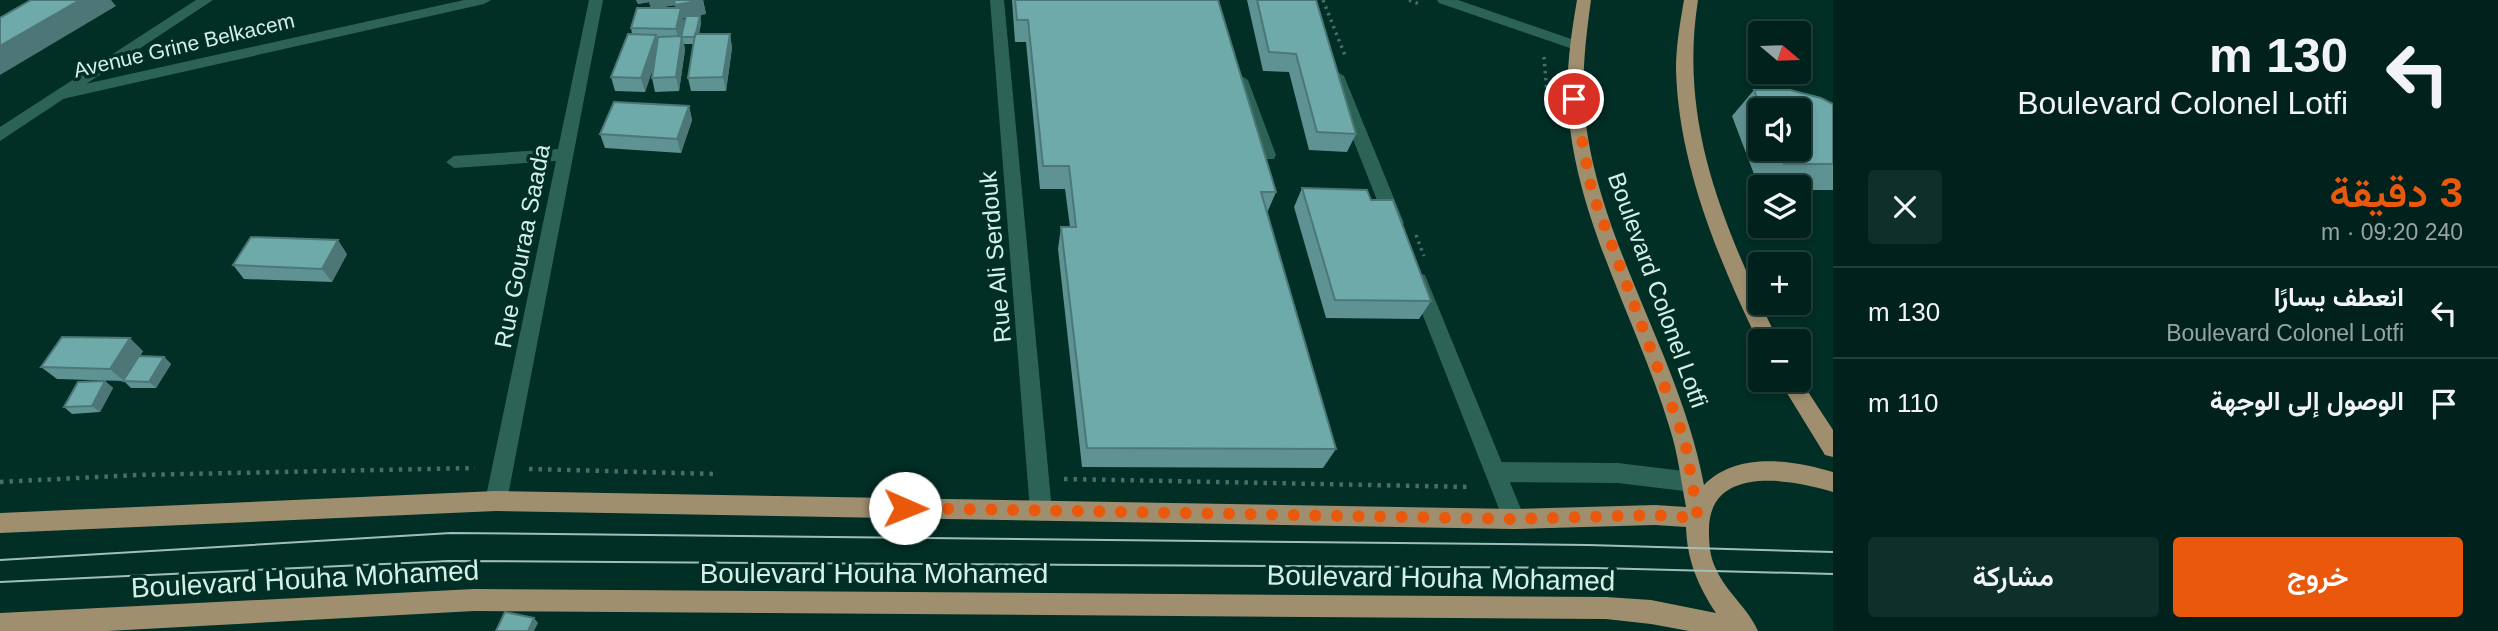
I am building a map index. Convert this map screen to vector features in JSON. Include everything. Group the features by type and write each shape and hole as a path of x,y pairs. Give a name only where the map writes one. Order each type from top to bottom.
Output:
{"main road":[{"name":"Boulevard Colonel Lotfi","path":"1584,0 1575,45 1574,99 1592,192 1685,441 1698,516 1698,548 1705,570 1721,600 1746,631"},
{"path":"1691,0 1685,29 1683,65 1687,124 1719,226 1763,329"},
{"path":"1797,392 1833,448"},
{"path":"0,523 496,501 1514,519 1698,516 1709,492 1729,478 1755,470 1787,470 1833,482"},
{"name":"Boulevard Houha Mohamed","path":"0,625 474,600 1606,608 1651,612 1746,631"}],"street":[{"path":"0,135 206,0"},
{"name":"Avenue Grine Belkacem","path":"58,95 484,0"},
{"name":"Rue Gouraa Saada","path":"496,501 596,0"},
{"name":"Rue Ali Serdouk","path":"997,0 1041,510"},
{"path":"1444,0 1575,45"},
{"path":"1331,64 1403,243"},
{"path":"1235,66 1268,155"},
{"path":"454,162 566,154"},
{"path":"1414,268 1514,519"},
{"path":"1500,481 1618,473 1692,482"}],"path":[{"path":"0,482 136,475 503,468 721,474"},
{"path":"1040,478 1500,481"}],"building":[{"path":"31,0 80,0 0,46 0,18"},
{"path":"674,0 703,0 675,5"},
{"path":"1015,0 1218,0 1276,192 1261,192 1336,449 1087,448 1061,227 1076,227 1069,166 1043,166 1028,20 1017,20"},
{"path":"1257,0 1316,0 1356,134 1317,132 1296,54 1269,52"},
{"path":"637,8 681,8 676,29 631,28"},
{"path":"686,16 700,16 695,37 681,37"},
{"path":"628,34 656,35 641,78 611,77"},
{"path":"695,34 730,34 723,77 688,78"},
{"path":"682,36 676,77 652,78 658,37"},
{"path":"1754,90 1790,90 1833,104 1833,164 1784,164 1783,161 1811,161 1811,98 1757,98"},
{"path":"614,102 689,106 677,139 600,134"},
{"path":"1302,188 1367,190 1371,200 1393,200 1431,301 1335,300"},
{"path":"251,237 338,240 322,269 233,265"},
{"path":"62,337 130,338 110,369 41,367"},
{"path":"139,356 164,357 149,382 123,381"},
{"path":"105,381 92,406 64,407 78,382"},
{"path":"505,612 534,618 528,631 496,631"}],"tram line":[{"path":"0,560 451,533 1588,545 1833,552"},
{"path":"0,582 449,561 1596,568 1833,574"}],"route":[{"path":"905,508 1514,519 1655,515 1698,518 1685,441 1592,192 1574,99"}]}
